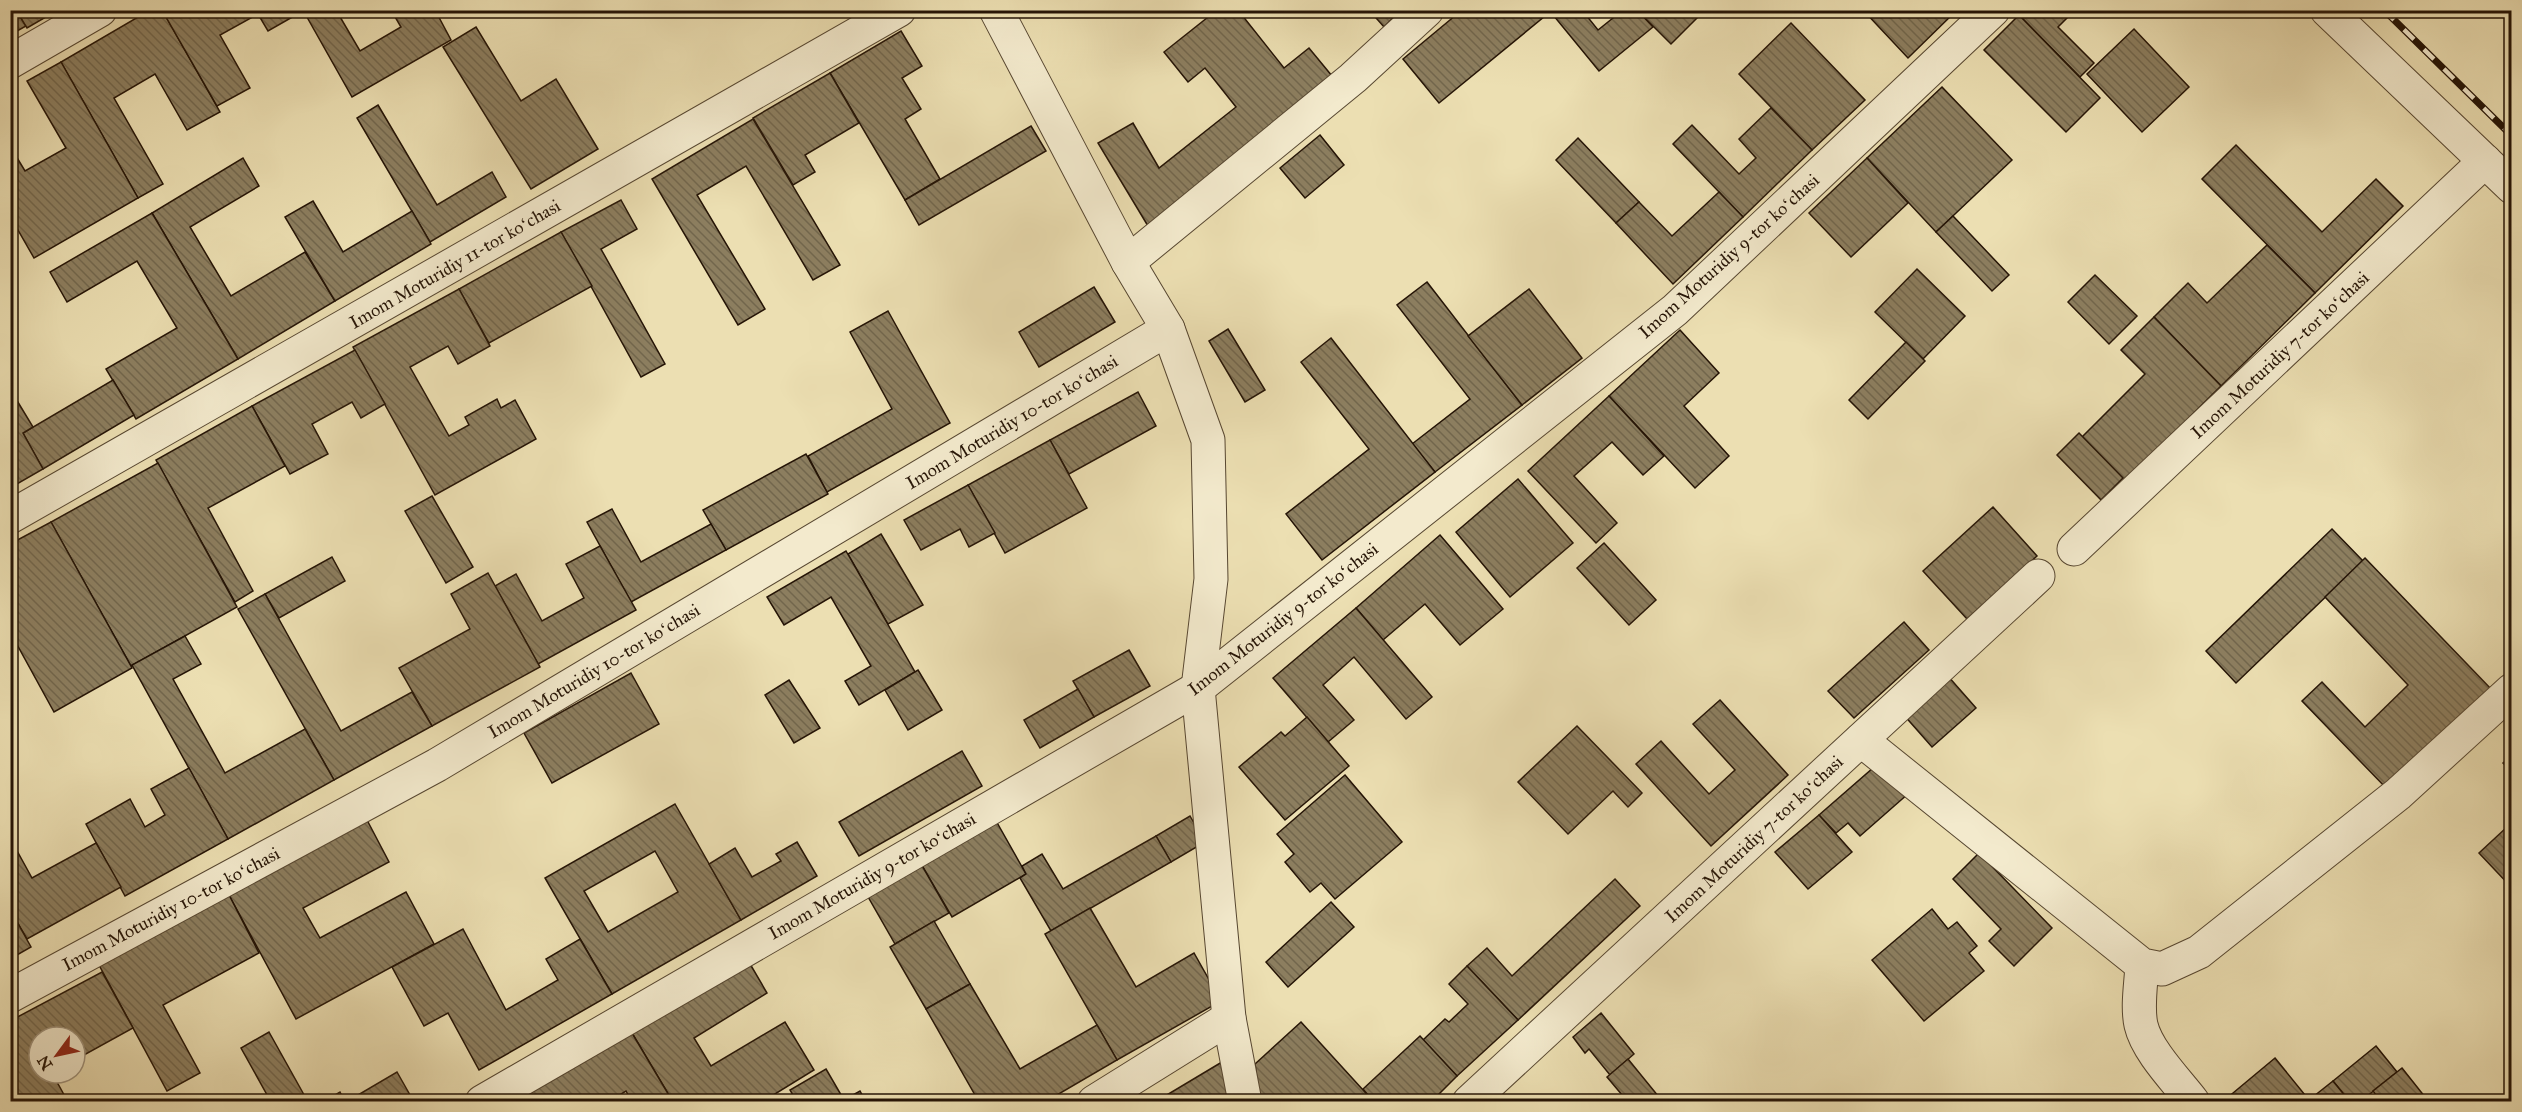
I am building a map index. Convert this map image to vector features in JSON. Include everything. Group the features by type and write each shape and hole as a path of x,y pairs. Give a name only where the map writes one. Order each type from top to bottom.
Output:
{"street":[{"path":"10,62 100,10"},
{"name":"Imom Moturidiy 11-tor koʻchasi","path":"10,517 899,10"},
{"path":"996,10 1128,262 1168,329 1208,440 1211,579 1198,688 1229,1018 1245,1101"},
{"path":"1128,262 1353,78 1428,10"},
{"name":"Imom Moturidiy 9-tor koʻchasi","path":"482,1101 1198,688 1675,310 1993,10"},
{"path":"2327,10 2511,187"},
{"name":"Imom Moturidiy 7-tor koʻchasi","path":"2074,549 2485,161"},
{"name":"Imom Moturidiy 10-tor koʻchasi","path":"10,996 437,765 1168,329"},
{"name":"Imom Moturidiy 7-tor koʻchasi","path":"1469,1101 2038,576"},
{"path":"1861,740 2142,965 2162,969 2199,952 2398,794 2511,690"},
{"path":"2142,965 2140,1017 2142,1028 2164,1065 2193,1101"},
{"path":"1094,1101 1229,1018"}],"building":[{"path":"10,10 16,10 26,26 10,35"},
{"path":"16,10 58,10 27,28"},
{"path":"150,10 162,10 220,112 187,130 155,74 114,98 163,184 138,198 61,62"},
{"path":"162,10 303,11 268,31 258,14 220,35 250,88 217,106"},
{"path":"303,10 336,10 360,51 401,27 391,10 435,10 451,40 352,97"},
{"path":"1217,10 1238,10 1284,68 1309,48 1332,76 1148,226 1098,143 1133,123 1159,168 1236,107 1205,68 1188,82 1164,52"},
{"path":"1369,10 1401,10 1384,27"},
{"path":"1462,10 1550,12 1439,103 1403,59"},
{"path":"1549,10 1582,10 1598,30 1623,10 1637,10 1653,27 1599,71"},
{"path":"1637,10 1705,10 1671,44"},
{"path":"1863,10 1957,10 1908,58"},
{"path":"2023,10 2075,10 2058,27 2094,63 2080,77 2019,15"},
{"path":"2019,15 2100,98 2066,132 1984,50"},
{"path":"1791,23 1865,100 1812,150 1739,74"},
{"path":"476,27 521,101 556,79 598,149 531,189 443,47"},
{"path":"2134,29 2189,87 2142,132 2087,74"},
{"path":"901,31 922,66 902,78 921,109 905,119 940,179 905,200 830,73"},
{"path":"61,62 138,198 34,258 10,216 10,146 25,171 66,148 27,81"},
{"path":"830,73 859,123 805,155 815,172 793,185 753,118"},
{"path":"1942,87 2012,160 1936,232 1867,158"},
{"path":"378,105 437,205 492,172 506,197 430,242 357,118"},
{"path":"1771,108 1812,150 1743,217 1673,144 1692,125 1739,174 1756,158 1739,139"},
{"path":"753,119 840,265 813,280 746,166 697,195 765,309 738,325 652,179"},
{"path":"1031,126 1046,151 919,225 905,200"},
{"path":"1320,135 1344,165 1305,198 1280,168"},
{"path":"1578,138 1639,202 1616,223 1556,160"},
{"path":"2236,145 2322,232 2376,179 2403,206 2315,293 2202,179"},
{"path":"243,158 259,186 190,227 231,296 305,252 335,301 238,359 152,213"},
{"path":"1867,158 1908,203 1851,257 1809,213"},
{"path":"1719,192 1743,217 1673,284 1616,223 1639,202 1672,236"},
{"path":"621,200 637,229 601,249 665,364 641,377 561,232"},
{"path":"313,201 343,252 412,211 431,244 335,301 285,217"},
{"path":"152,213 238,359 136,419 106,369 177,328 137,261 67,302 50,272"},
{"path":"1953,216 2009,275 1992,291 1936,232"},
{"path":"561,232 592,286 489,343 459,289"},
{"path":"2267,245 2315,293 2221,386 2154,317 2188,283 2207,303"},
{"path":"1917,269 1965,316 1923,359 1875,312"},
{"path":"2095,275 2137,316 2109,344 2068,302"},
{"path":"1427,282 1522,405 1435,472 1412,444 1470,399 1397,305"},
{"path":"1094,287 1115,322 1039,367 1019,332"},
{"path":"459,289 490,346 458,364 448,346 410,367 449,436 469,425 465,417 497,399 501,408 515,400 536,439 435,495 353,347"},
{"path":"1529,289 1582,358 1522,405 1468,336"},
{"path":"888,311 950,423 827,492 808,456 892,409 850,332"},
{"path":"2154,317 2221,386 2125,481 2082,437 2145,374 2121,350"},
{"path":"1228,329 1265,390 1245,402 1209,341"},
{"path":"1680,330 1719,373 1684,406 1729,456 1695,488 1609,396"},
{"path":"1331,338 1435,472 1322,560 1286,514 1369,449 1301,362"},
{"path":"1906,342 1925,361 1868,419 1849,400"},
{"path":"355,350 385,404 361,418 352,402 312,424 328,454 290,474 252,406"},
{"path":"113,380 134,415 43,469 23,433"},
{"path":"10,389 33,427 23,433 43,469 10,488"},
{"path":"1138,392 1156,426 1069,474 1050,440"},
{"path":"1609,396 1664,456 1643,475 1612,442 1574,476 1617,523 1596,543 1528,471"},
{"path":"252,406 285,466 208,508 253,591 235,602 156,460"},
{"path":"2079,433 2123,478 2101,500 2057,455"},
{"path":"1050,440 1087,508 1005,553 968,485"},
{"path":"806,454 828,494 726,550 703,510"},
{"path":"158,463 237,607 131,666 51,522"},
{"path":"1518,479 1573,543 1510,597 1456,532"},
{"path":"968,485 995,533 969,547 960,529 921,550 904,520"},
{"path":"432,496 473,567 446,583 405,511"},
{"path":"1993,507 2037,556 1967,619 1923,571"},
{"path":"612,509 641,562 711,524 726,550 631,602 587,522"},
{"path":"51,522 132,668 54,712 15,641 10,643 10,544"},
{"path":"2332,529 2363,561 2236,683 2206,651"},
{"path":"881,534 923,605 888,624 848,554"},
{"path":"1440,535 1503,609 1460,645 1425,604 1383,640 1356,608"},
{"path":"1604,543 1656,600 1629,625 1577,568"},
{"path":"600,546 636,610 538,664 495,586 516,574 542,621 584,598 566,564"},
{"path":"846,551 915,672 859,705 845,681 871,666 831,597 784,625 767,597"},
{"path":"332,557 345,581 279,618 265,594"},
{"path":"2365,558 2492,690 2388,790 2302,701 2322,682 2365,727 2408,685 2325,597"},
{"path":"488,573 540,667 432,726 399,668 470,629 451,594"},
{"path":"265,594 341,731 412,692 432,726 334,780 238,609"},
{"path":"1356,608 1432,697 1406,719 1354,657 1323,685 1354,720 1328,742 1273,678"},
{"path":"1904,622 1929,650 1854,718 1828,691"},
{"path":"185,636 201,664 173,679 225,773 305,729 334,780 228,839 132,665"},
{"path":"1129,650 1150,686 1094,717 1073,681"},
{"path":"918,670 942,710 908,730 885,690"},
{"path":"631,673 659,724 552,783 524,733"},
{"path":"1947,675 1976,708 1932,747 1903,714"},
{"path":"789,680 820,728 794,743 765,695"},
{"path":"1078,689 1094,717 1040,748 1024,720"},
{"path":"1720,700 1788,775 1711,846 1636,764 1661,741 1709,794 1735,770 1693,724"},
{"path":"1307,717 1349,766 1285,820 1239,767 1281,732 1285,736"},
{"path":"1577,726 1642,793 1628,807 1613,791 1568,834 1518,782"},
{"path":"962,751 982,786 859,856 839,822"},
{"path":"2512,755 2512,772 2503,763"},
{"path":"1881,761 1909,793 1860,836 1848,823 1836,833 1819,815"},
{"path":"189,768 228,839 125,896 86,824 130,799 145,827 165,815 151,789"},
{"path":"1345,775 1402,842 1335,899 1321,883 1310,892 1285,862 1294,854 1277,834"},
{"path":"675,804 741,920 612,994 545,878","holes":["655,851 678,892 608,932 584,891"]},
{"path":"1819,815 1852,852 1808,889 1775,852"},
{"path":"1190,816 1205,842 1171,862 1156,836"},
{"path":"995,819 1026,874 952,917 920,862"},
{"path":"367,820 389,862 303,908 320,938 406,892 434,944 296,1019 229,895"},
{"path":"2507,827 2512,832 2511,887 2479,853"},
{"path":"1156,836 1171,862 1051,931 1020,878 1026,874 1022,866 1042,854 1063,889"},
{"path":"10,838 32,878 96,843 121,887 27,939 10,910"},
{"path":"797,842 817,876 741,920 709,864 735,848 752,877 781,861 776,854"},
{"path":"1979,853 2052,928 2014,966 1989,941 2001,929 1953,879"},
{"path":"921,864 949,913 895,944 867,895"},
{"path":"1615,879 1640,906 1518,1020 1467,966 1487,948 1512,976"},
{"path":"229,895 259,953 163,1005 200,1073 167,1091 99,965"},
{"path":"1331,902 1354,927 1288,987 1266,962"},
{"path":"1090,908 1136,987 1194,953 1221,1001 1117,1060 1045,934"},
{"path":"1932,909 1948,929 1957,922 1977,946 1969,953 1984,971 1924,1021 1872,960"},
{"path":"10,912 31,947 10,959"},
{"path":"934,921 970,984 926,1009 890,947"},
{"path":"463,929 506,1010 558,980 546,959 580,939 612,994 479,1070 448,1013 424,1026 392,967"},
{"path":"746,957 767,993 694,1038 711,1066 785,1022 814,1070 762,1102 673,1102 629,1028"},
{"path":"1467,966 1518,1020 1457,1076 1423,1040 1445,1019 1449,1022 1468,1004 1449,984"},
{"path":"102,972 133,1028 87,1053 87,1025 27,1025 27,1085 59,1085 68,1102 16,1102 10,1092 10,1021"},
{"path":"970,984 1020,1069 1097,1025 1117,1060 1045,1102 979,1102 926,1009"},
{"path":"1601,1013 1634,1054 1610,1075 1589,1049 1585,1053 1573,1037"},
{"path":"1301,1022 1374,1102 1260,1102 1255,1064"},
{"path":"629,1028 673,1102 632,1102 626,1091 608,1102 533,1102 526,1089"},
{"path":"269,1032 308,1102 271,1102 241,1048"},
{"path":"1420,1036 1457,1076 1431,1102 1374,1102 1363,1089"},
{"path":"2376,1046 2397,1072 2360,1102 2350,1102 2333,1081"},
{"path":"2275,1058 2309,1100 2333,1081 2350,1102 2230,1102 2227,1098"},
{"path":"1628,1059 1663,1102 1628,1102 1607,1077"},
{"path":"1222,1062 1234,1102 1155,1102"},
{"path":"2402,1068 2429,1102 2381,1102 2373,1091"},
{"path":"826,1069 844,1100 860,1091 866,1102 797,1102 790,1090"},
{"path":"397,1072 414,1102 346,1102"},
{"path":"526,1089 533,1102 506,1102"},
{"path":"340,1092 345,1102 323,1102"}],"railway":[{"path":"2384,10 2512,136"}]}
